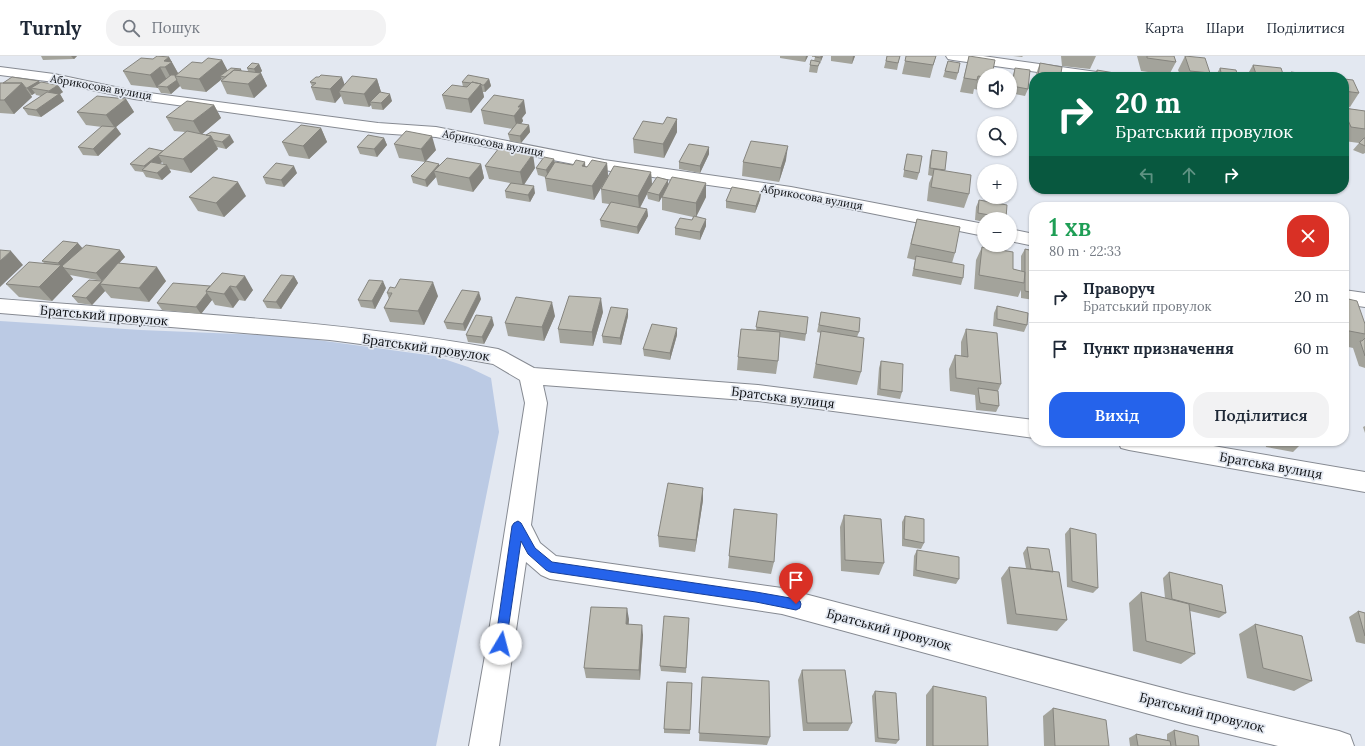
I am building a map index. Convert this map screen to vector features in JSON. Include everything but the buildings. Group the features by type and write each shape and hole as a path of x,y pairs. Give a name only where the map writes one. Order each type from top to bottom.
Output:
{"street":[{"path":"953,56 1068,72"},
{"name":"Абрикосова вулиця","path":"3,68 134,95 378,128 436,132 604,165 791,192 977,229"},
{"path":"1017,236 1029,239"},
{"path":"1349,297 1365,300"},
{"name":"Братський провулок","path":"0,306 307,331 438,346 498,357 516,366 530,376"},
{"path":"484,746 501,644 536,403 530,376"},
{"name":"Братська вулиця","path":"530,376 758,393 1029,428"},
{"name":"Братська вулиця","path":"1158,446 1365,482"},
{"name":"Братський провулок","path":"518,526 531,551 550,567 782,601 1186,709 1339,746"}],"shaded area":[{"path":"0,321 141,330 288,336 435,356 468,367 491,378 499,432 436,746 0,746"}],"route":[{"path":"501,644 518,526 531,551 550,567 796,604"}]}
